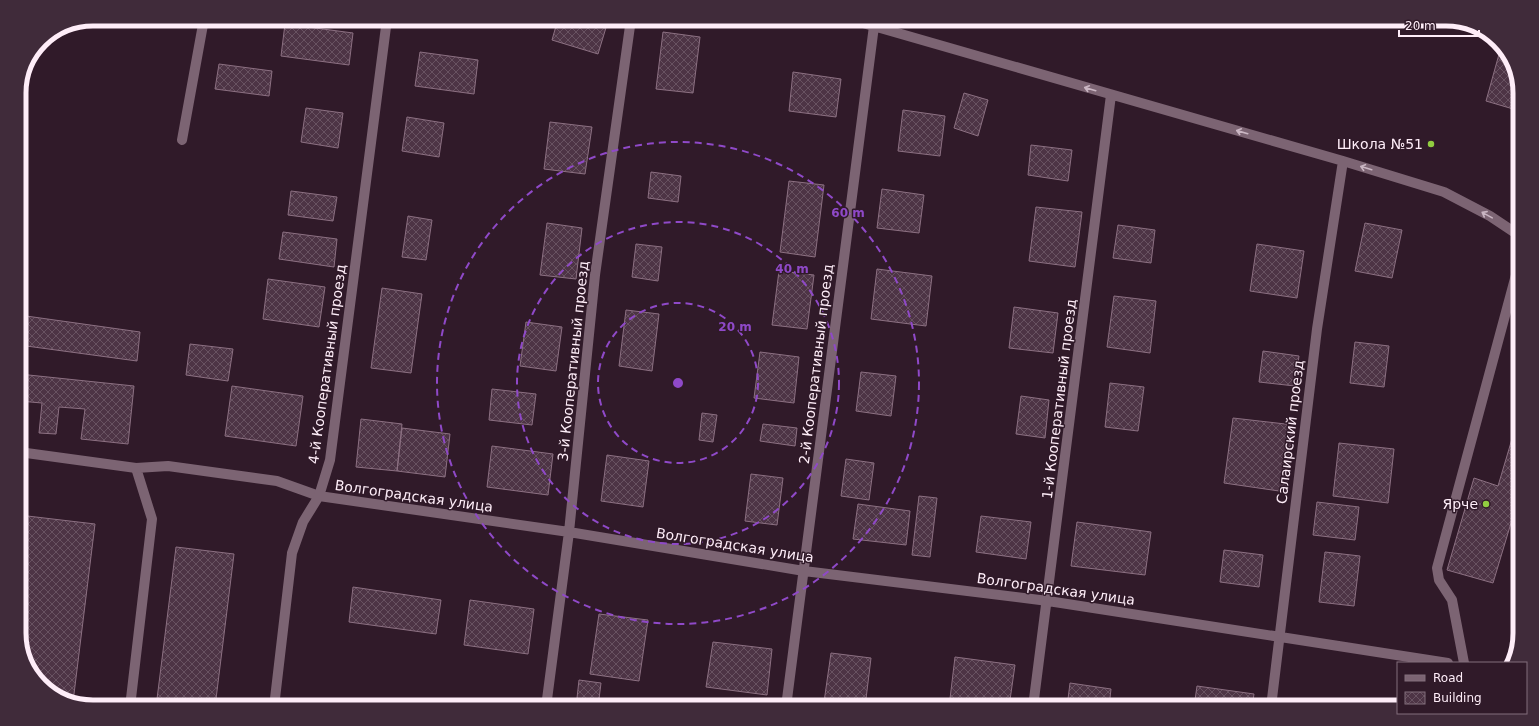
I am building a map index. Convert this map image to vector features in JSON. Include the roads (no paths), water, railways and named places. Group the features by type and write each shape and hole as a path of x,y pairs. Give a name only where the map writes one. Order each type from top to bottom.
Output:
{"street":[{"path":"182,140 203,26"},
{"name":"4-й Кооперативный проезд","path":"275,700 292,553 303,522 319,496 330,460 386,26"},
{"name":"3-й Кооперативный проезд","path":"547,700 569,532 595,275 630,26"},
{"path":"874,26 1343,161 1444,192 1490,216 1513,231"},
{"name":"2-й Кооперативный проезд","path":"787,700 874,26"},
{"name":"1-й Кооперативный проезд","path":"1034,700 1048,601 1111,95"},
{"name":"Салаирский проезд","path":"1272,700 1281,637 1317,329 1343,161"},
{"path":"1464,662 1452,600 1439,580 1437,568 1513,286"},
{"name":"Волгоградская улица","path":"26,453 136,468 168,466 277,481 319,496 569,532 804,571 1048,601 1442,662"},
{"path":"131,700 152,519 136,468"}],"place":[{"name":"Школа №51","path":"1431,144"},
{"name":"Ярче","path":"1486,504"}]}
